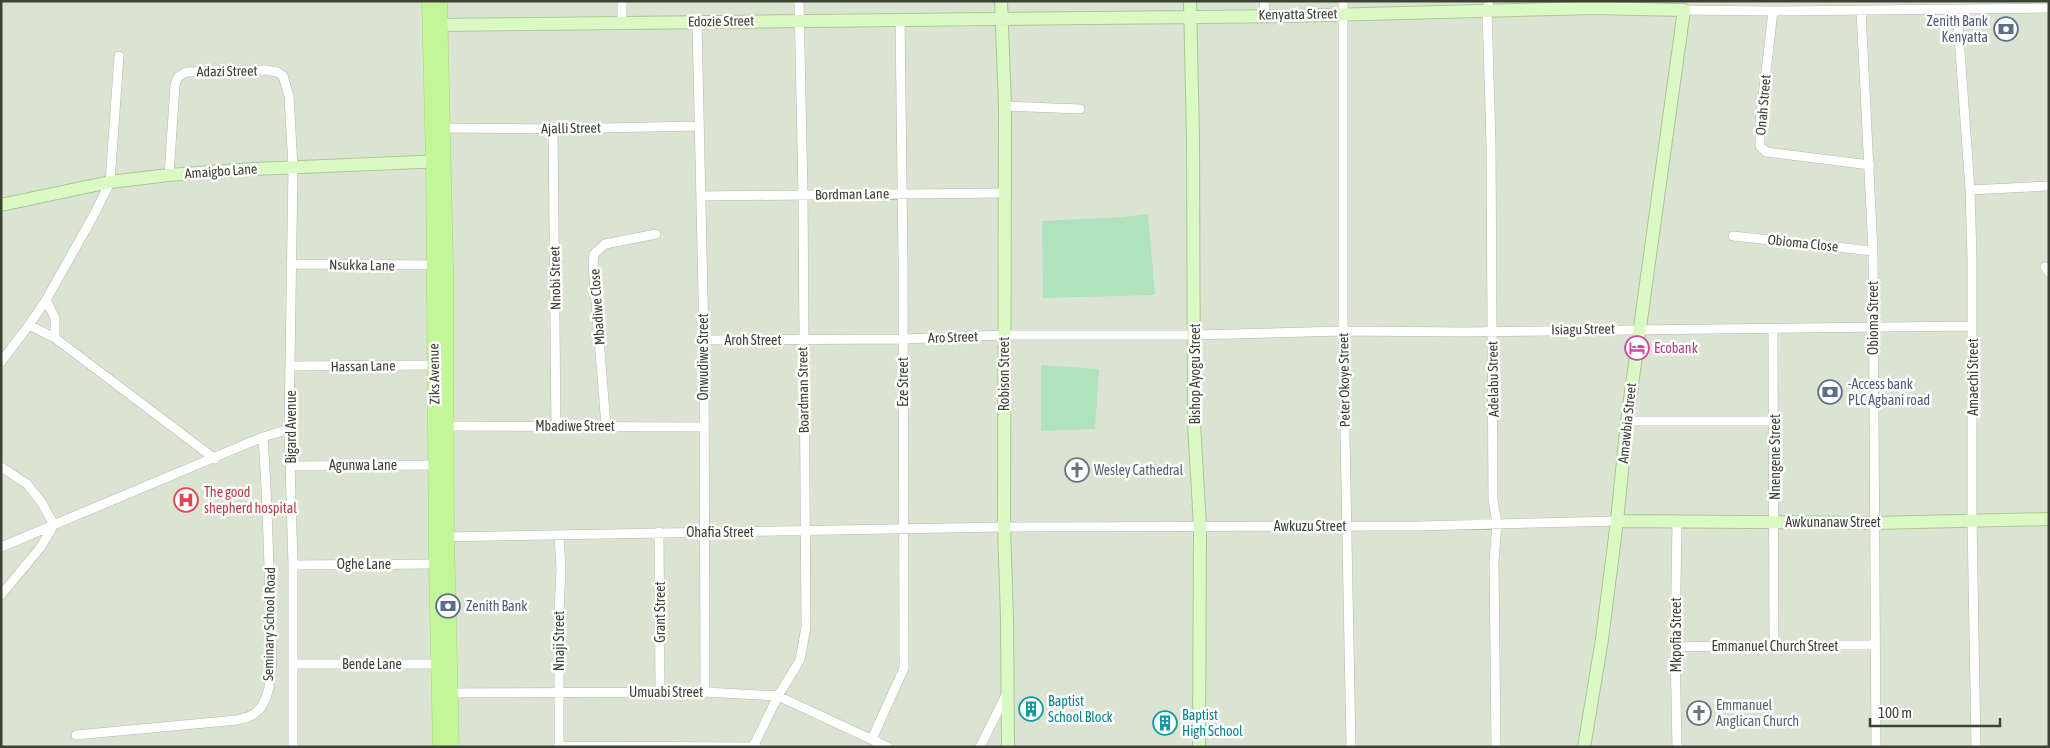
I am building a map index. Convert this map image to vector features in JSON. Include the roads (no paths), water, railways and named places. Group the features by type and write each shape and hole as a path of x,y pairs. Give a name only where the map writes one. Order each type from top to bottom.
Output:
{"main road":[{"name":"Ziks Avenue","path":"430,1 435,24 445,665 445,693 440,747"},
{"name":"Ziks Avenue","path":"435,24 440,1"},
{"name":"Ziks Avenue","path":"442,537 436,564 445,665"},
{"name":"Ziks Avenue","path":"445,693 452,747"}],"street":[{"path":"622,1 622,22"},
{"name":"Boardman Street","path":"755,747 778,696 797,666 803,651 806,627 802,340 803,195 799,1"},
{"name":"Robison Street","path":"1002,1 1005,106 1003,193 1004,527 1008,747"},
{"name":"Bishop Ayogu Street","path":"1190,1 1195,335 1194,424 1200,526 1199,747"},
{"path":"1264,1 1265,15"},
{"name":"Kenyatta Street","path":"1002,18 1265,15 1343,8 1488,6 1684,10"},
{"name":"Adelabu Street","path":"1488,6 1491,144 1493,500 1497,523 1494,561 1496,747"},
{"name":"Peter Okoye Street","path":"1343,8 1343,331 1350,747"},
{"path":"1684,10 2049,8"},
{"name":"Amaechi Street","path":"1957,9 1970,190 1972,520 1976,747"},
{"name":"Amawbia Street","path":"1584,747 1602,639 1627,421 1684,10"},
{"name":"Obioma Street","path":"1861,10 1873,251 1876,747"},
{"name":"Onah Street","path":"1773,11 1760,123 1760,146 1766,152 1870,165"},
{"name":"Edozie Street","path":"435,24 1002,18"},
{"name":"Eze Street","path":"872,739 904,668 900,19"},
{"name":"Onwudiwe Street","path":"697,22 704,340 705,692"},
{"path":"1,362 29,326 46,300 95,213 110,182 119,56"},
{"name":"Adazi Street","path":"169,175 174,85 178,77 186,72 266,70 283,76 290,96 293,167"},
{"path":"1005,106 1080,109"},
{"name":"Ajalli Street","path":"437,128 553,129 699,126"},
{"name":"Nnobi Street","path":"553,129 556,426"},
{"name":"Amaigbo Lane","path":"1,205 110,182 169,175 293,167 438,161"},
{"name":"Bigard Avenue","path":"293,167 289,429 293,565 293,747"},
{"path":"1970,190 2049,186"},
{"name":"Bordman Lane","path":"701,196 1003,193"},
{"name":"Mbadiwe Close","path":"606,426 593,264 594,254 605,244 656,234"},
{"name":"Obioma Close","path":"1733,236 1873,251"},
{"name":"Nsukka Lane","path":"291,264 439,265"},
{"path":"46,300 55,318 55,338"},
{"path":"29,326 55,338 214,459"},
{"name":"Isiagu Street","path":"1195,335 1343,331 1972,326"},
{"name":"Nnengene Street","path":"1774,329 1774,645"},
{"name":"Aro Street","path":"802,340 1004,335 1195,335"},
{"name":"Aroh Street","path":"704,340 802,340"},
{"name":"Hassan Lane","path":"291,366 440,365"},
{"path":"1627,421 1775,421"},
{"name":"Mbadiwe Street","path":"441,427 703,426"},
{"path":"1,548 263,438 289,429"},
{"name":"Seminary School Road","path":"76,735 237,720 252,715 262,705 267,695 271,667 269,518 263,438"},
{"name":"Agunwa Lane","path":"291,466 441,465"},
{"path":"1,467 27,484 42,503 54,525"},
{"name":"Awkunanaw Street","path":"1617,521 1874,522 2049,519"},
{"name":"Awkuzu Street","path":"1004,527 1419,526 1617,521"},
{"name":"Mkpofia Street","path":"1677,522 1675,647 1677,747"},
{"path":"1,595 40,548 54,525"},
{"name":"Ohafia Street","path":"442,537 1004,527"},
{"name":"Grant Street","path":"659,532 660,692"},
{"name":"Nnaji Street","path":"559,535 561,569 559,746"},
{"name":"Oghe Lane","path":"293,565 436,564"},
{"name":"Emmanuel Church Street","path":"1675,647 1875,645"},
{"name":"Bende Lane","path":"293,664 445,665"},
{"path":"980,747 1008,691"},
{"name":"Umuabi Street","path":"445,693 705,692 778,696 888,747"},
{"path":"559,746 755,747"}],"place":[{"name":"Zenith Bank Kenyatta","path":"2006,29"},
{"name":"Ecobank","path":"1637,348"},
{"name":"-Access bank PLC Agbani road","path":"1830,392"},
{"name":"Wesley Cathedral","path":"1077,470"},
{"name":"The good shepherd hospital","path":"186,500"},
{"name":"Zenith Bank","path":"448,606"},
{"name":"Baptist School Block","path":"1031,709"},
{"name":"Emmanuel Anglican Church","path":"1699,713"},
{"name":"Baptist High School","path":"1165,723"}]}
